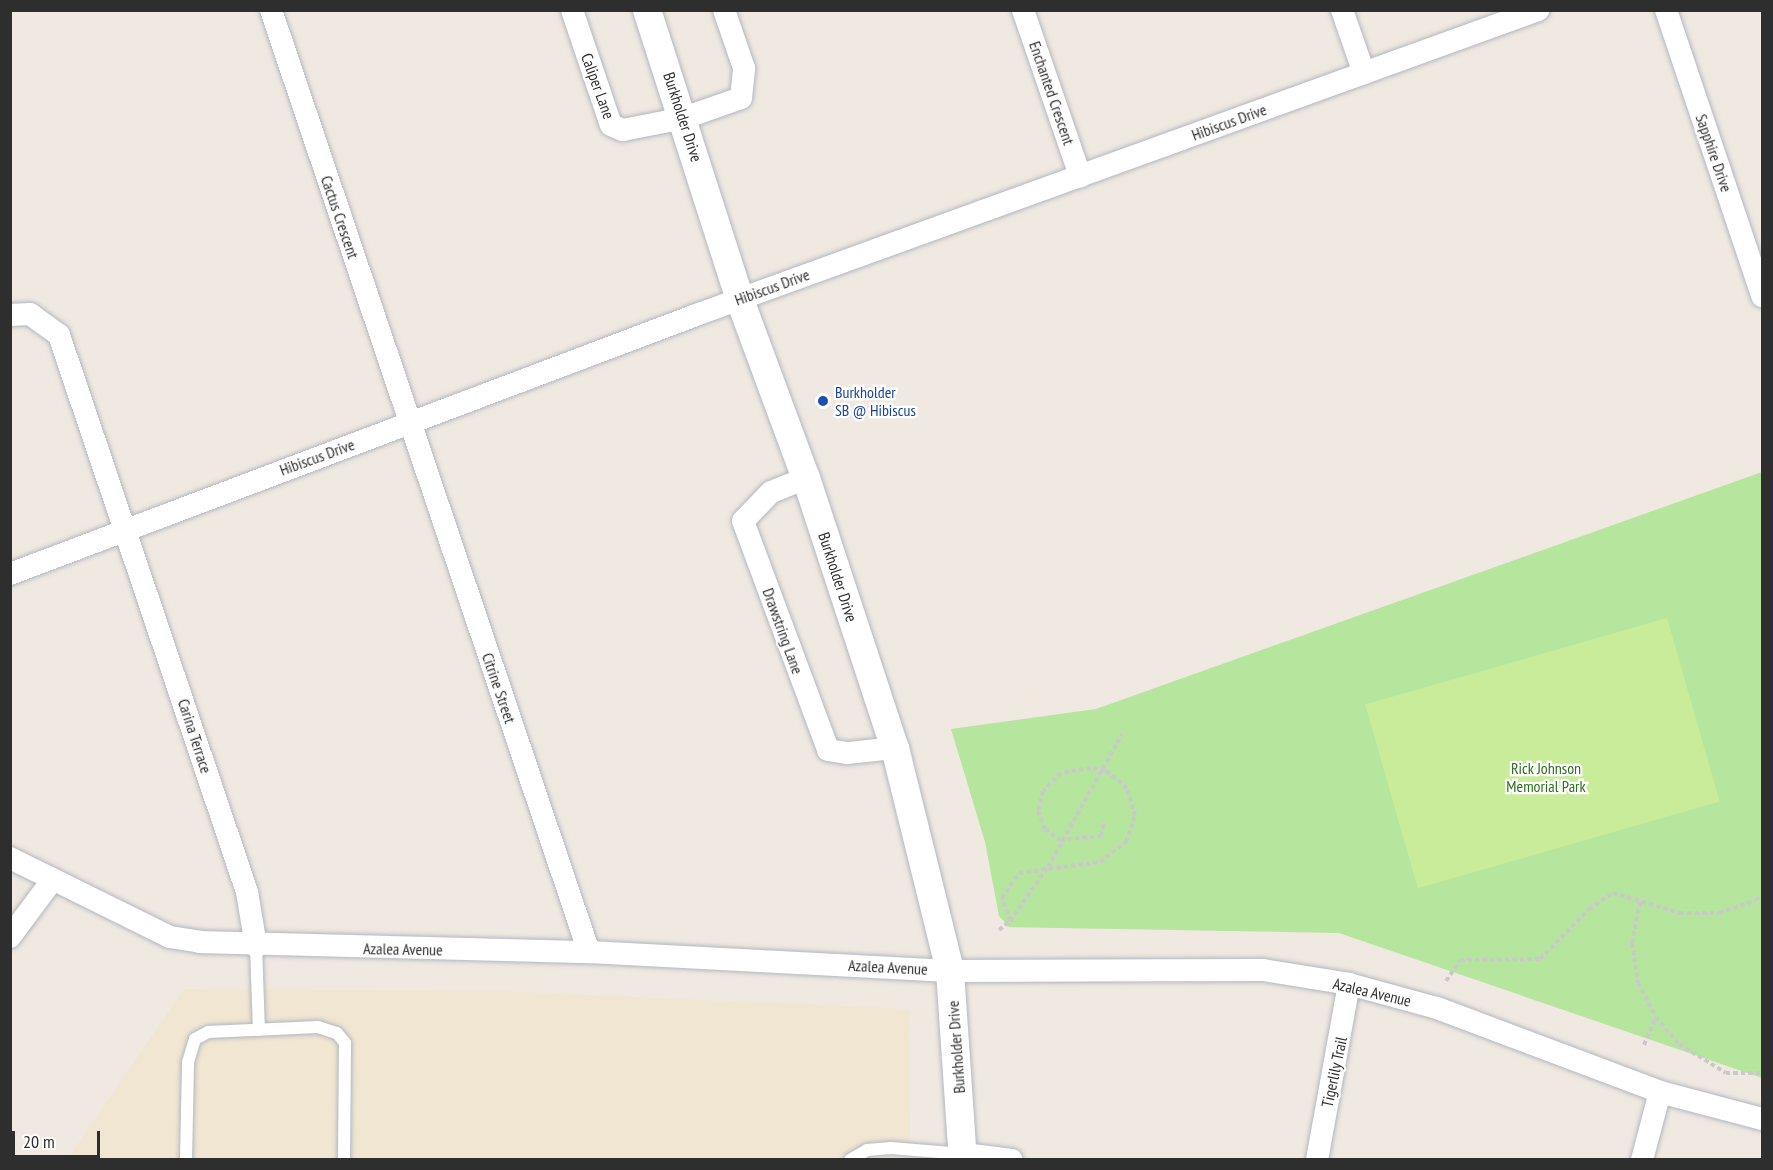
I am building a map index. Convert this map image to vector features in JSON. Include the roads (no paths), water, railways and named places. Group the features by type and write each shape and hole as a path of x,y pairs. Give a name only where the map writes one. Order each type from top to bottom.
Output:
{"street":[{"name":"Cactus Crescent","path":"271,10 409,423"},
{"name":"Caliper Lane","path":"572,10 611,125 623,130 684,118 741,98 744,68 724,10"},
{"name":"Burkholder Drive","path":"646,10 684,118 740,300 806,478 895,748 950,971 963,1157"},
{"name":"Enchanted Crescent","path":"1023,10 1080,176"},
{"path":"1342,10 1364,73"},
{"name":"Hibiscus Drive","path":"10,574 126,527 740,300 1538,10"},
{"name":"Sapphire Drive","path":"1666,10 1759,271 1762,296"},
{"path":"10,315 30,314 59,335 126,527"},
{"name":"Citrine Street","path":"409,423 589,952"},
{"name":"Drawstring Lane","path":"806,478 771,492 743,521 828,750 848,753 895,748"},
{"name":"Carina Terrace","path":"126,527 247,892 256,946"},
{"name":"Azalea Avenue","path":"10,858 170,936 256,946 589,952 950,971 1263,970 1349,984 1437,1008 1660,1092 1762,1119"},
{"path":"10,938 53,879"},
{"name":"Tigerlily Trail","path":"1317,1160 1349,984"},
{"path":"1642,1160 1660,1092"},
{"path":"963,1157 1012,1160"}],"lane":[{"path":"256,946 259,1030"},
{"path":"186,1160 188,1062 195,1039 208,1032 318,1027 342,1037 344,1160"},
{"path":"850,1160 867,1150 891,1148 963,1157"}],"place":[{"name":"Burkholder SB @ Hibiscus","path":"823,401"}],"park label":[{"name":"Rick Johnson Memorial Park","path":"1546,777"}]}
